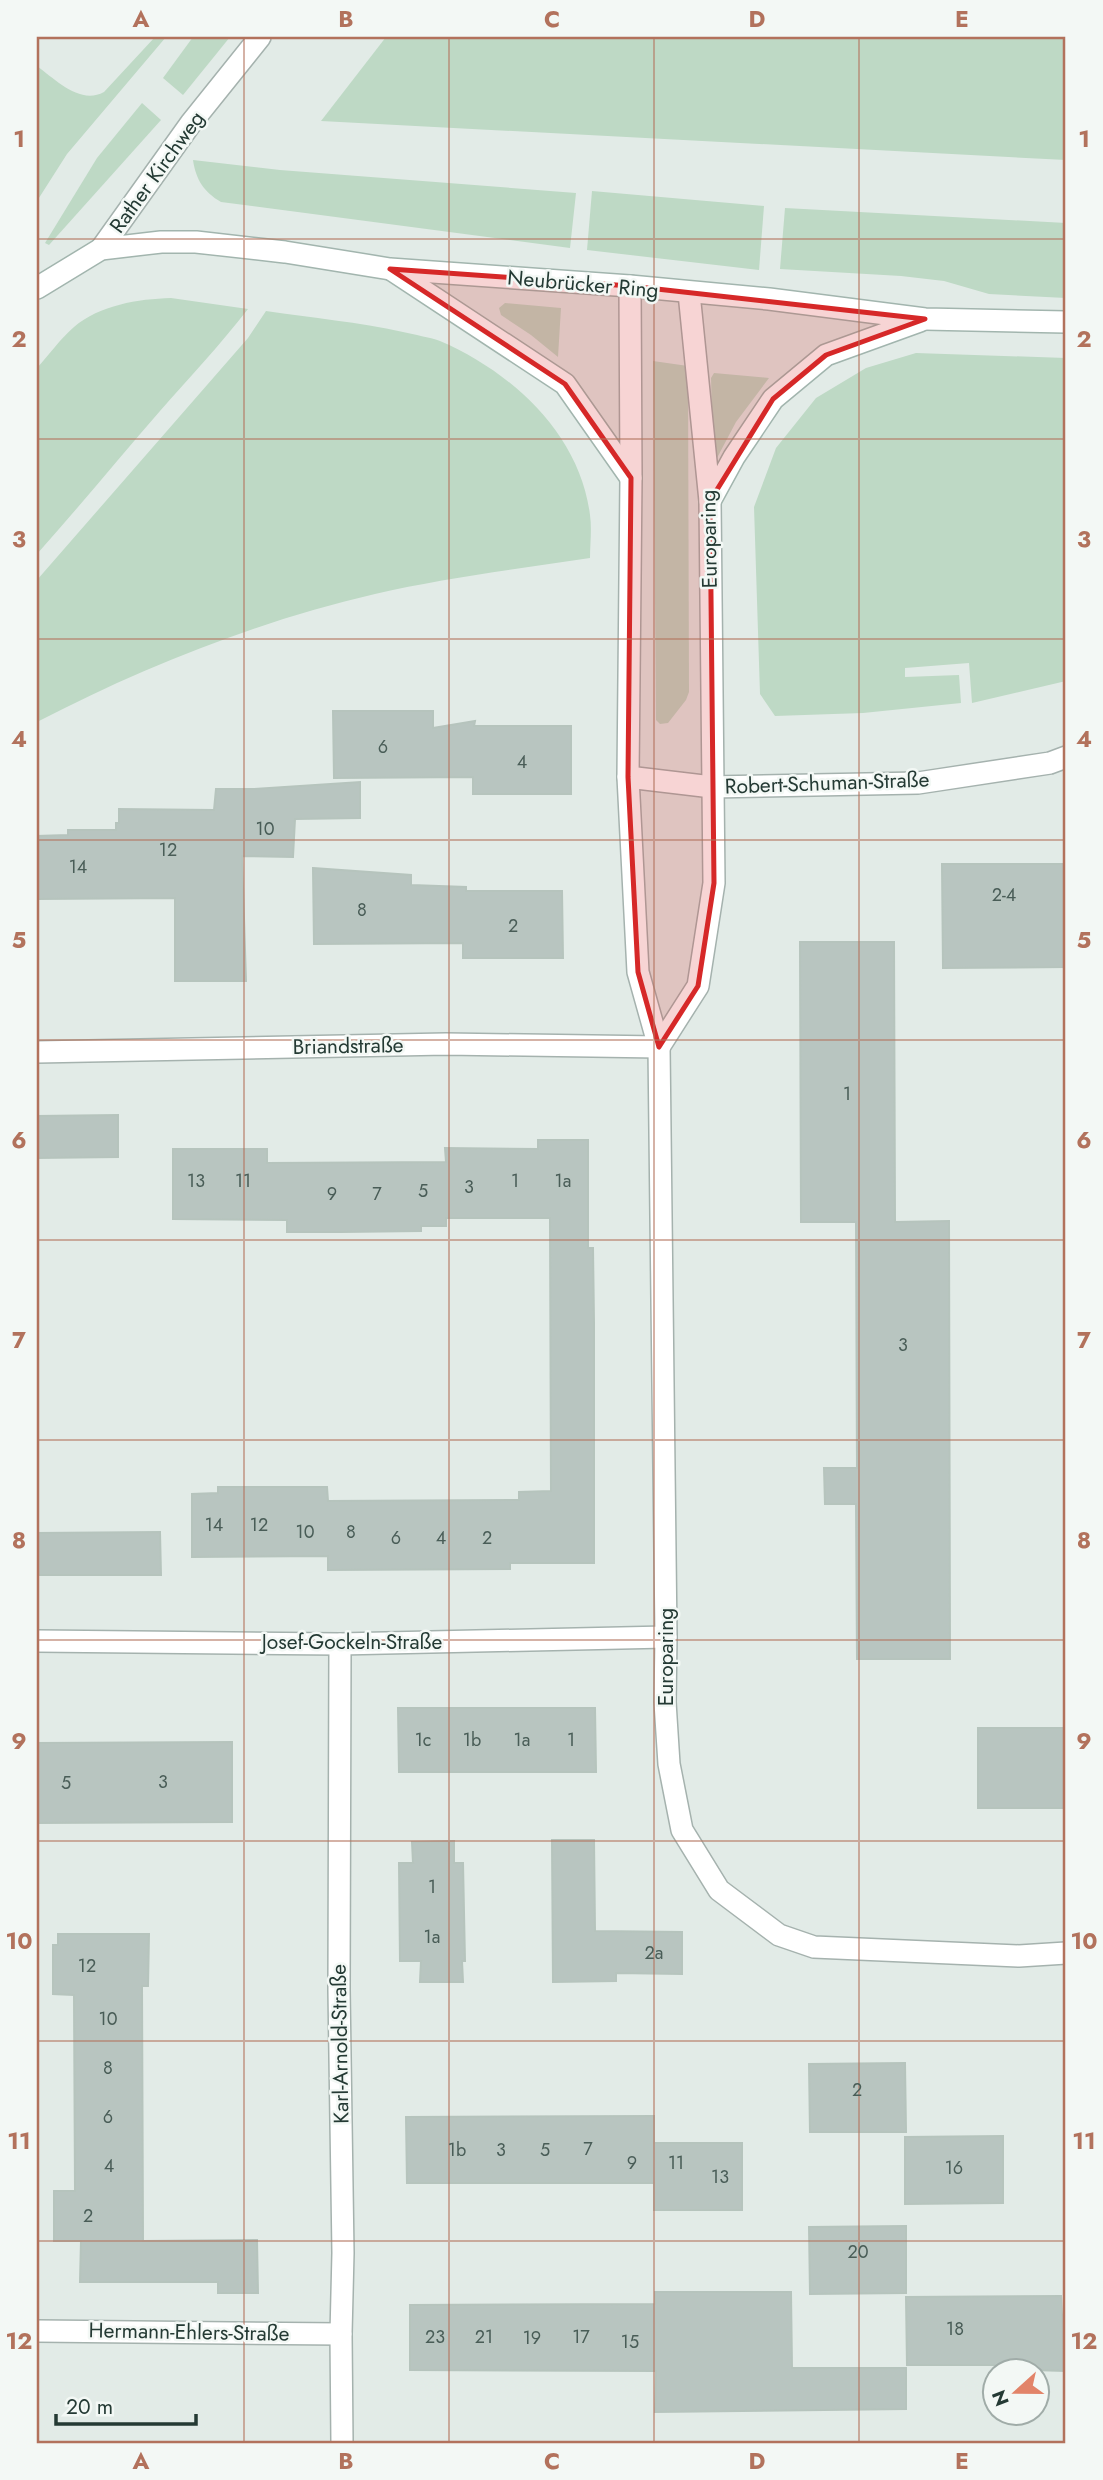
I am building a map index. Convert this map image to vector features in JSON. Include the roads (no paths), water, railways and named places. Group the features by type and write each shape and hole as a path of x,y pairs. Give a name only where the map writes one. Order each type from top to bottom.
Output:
{"street":[{"name":"Rather Kirchweg","path":"37,288 101,249 191,123 260,37"},
{"name":"Neubrücker Ring","path":"101,249 161,242 196,242 285,252 390,269 769,299 925,319 1066,322"},
{"path":"390,269 565,384 631,478"},
{"name":"Europaring","path":"629,286 631,478 628,777 638,972 659,1047 665,1702 668,1764 682,1830 719,1890 779,1936 814,1947 1019,1956 1066,1953"},
{"name":"Europaring","path":"659,1047 698,986 714,883 710,501 689,293"},
{"path":"710,501 734,457 773,399 826,355 925,319"},
{"name":"Robert-Schuman-Straße","path":"712,787 918,783 1066,757"},
{"path":"628,777 712,787"},
{"name":"Briandstraße","path":"37,1052 446,1044 659,1047"},
{"name":"Josef-Gockeln-Straße","path":"37,1641 340,1644 666,1637"},
{"name":"Karl-Arnold-Straße","path":"340,1644 342,2443"},
{"name":"Hermann-Ehlers-Straße","path":"37,2330 341,2334"}]}
